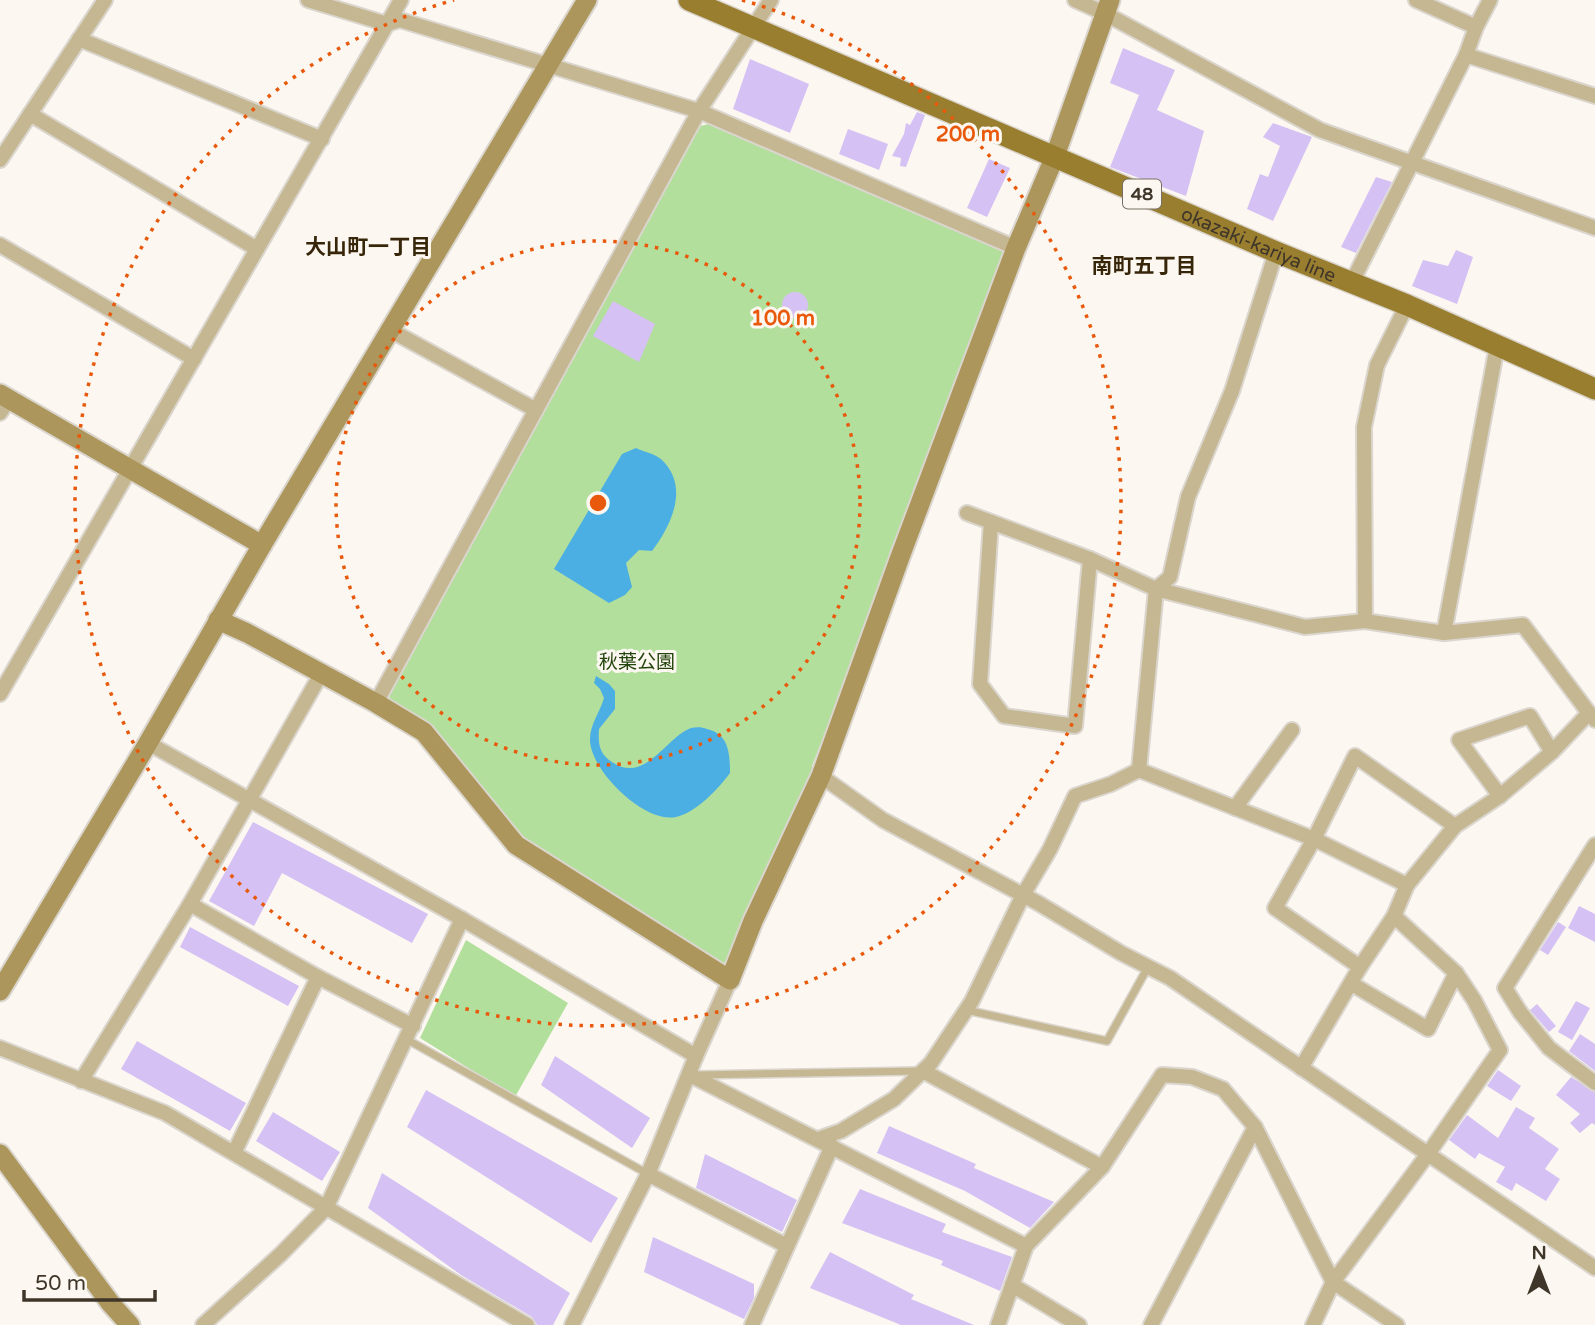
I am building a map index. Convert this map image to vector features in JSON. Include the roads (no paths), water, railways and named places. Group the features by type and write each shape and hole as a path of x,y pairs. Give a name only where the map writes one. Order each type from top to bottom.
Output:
{"main road":[{"name":"okazaki-kariya line","path":"689,0 1276,253 1408,305 1595,389"}],"street":[{"path":"0,160 105,0"},
{"path":"307,0 387,24 400,20 699,111 1016,248"},
{"path":"0,694 401,0"},
{"path":"0,990 587,0"},
{"path":"376,703 699,111 755,29 771,0"},
{"path":"1075,0 1107,6 1320,130 1595,228"},
{"path":"1416,0 1476,27"},
{"path":"1351,284 1466,55 1490,0"},
{"path":"572,1325 648,1174 753,921 821,776 1016,248 1055,156 1107,6"},
{"path":"79,39 322,139"},
{"path":"1466,55 1595,96"},
{"path":"30,114 257,249"},
{"path":"0,245 194,359"},
{"path":"1139,770 1156,589 1170,577 1188,497 1232,391 1276,253"},
{"path":"1365,621 1364,427 1377,365 1408,305"},
{"path":"390,330 536,410"},
{"path":"1444,633 1497,346"},
{"path":"3,402 130,469 262,545"},
{"path":"967,513 1090,559 1156,589 1305,627 1365,621 1444,633 1523,625 1592,717 1500,796 1455,826 1407,885 1394,916 1360,967 1301,1068"},
{"path":"991,522 980,684 1004,716 1074,726 1090,559"},
{"path":"218,620 247,633 425,732 516,845 730,980"},
{"path":"81,1081 190,904 321,674"},
{"path":"1500,796 1459,740 1530,716 1552,752"},
{"path":"1235,808 1292,730"},
{"path":"148,743 463,919 696,1056"},
{"path":"1360,967 1275,908 1314,839 1355,756 1455,826"},
{"path":"818,1139 841,1131 894,1099 931,1063 966,1010 1076,796 1111,784 1139,770 1314,839 1407,885"},
{"path":"821,776 883,820 1170,978 1595,1268"},
{"path":"1595,845 1505,988 1549,1048 1595,1083"},
{"path":"190,904 409,1032"},
{"path":"1313,1325 1333,1282 1429,1154 1500,1050 1474,1000 1456,973 1394,916"},
{"path":"202,1325 281,1254 326,1208 463,919"},
{"path":"1352,984 1427,1029 1456,973"},
{"path":"234,1153 318,977"},
{"path":"0,1048 165,1113 326,1208 504,1319 527,1325"},
{"path":"923,1071 1102,1167"},
{"path":"690,1075 1026,1246"},
{"path":"998,1325 1026,1246 1102,1167 1162,1075 1192,1077 1223,1089 1255,1127 1333,1282 1397,1325"},
{"path":"1151,1325 1255,1127"},
{"path":"752,1325 832,1146"},
{"path":"0,1154 111,1304 130,1325"},
{"path":"648,1174 787,1246"},
{"path":"1012,1285 1079,1325"}],"lane":[{"path":"966,1010 1107,1041 1148,967"},
{"path":"409,1032 648,1174"},
{"path":"690,1075 923,1071"}],"water":[{"path":"636,448 662,460 670,471 675,482 675,506 666,530 652,551 639,550 626,563 632,587 625,595 609,603 554,569 622,454"},
{"path":"596,676 615,691 615,709 599,729 602,752 612,762 635,768 655,757 682,733 691,728 701,728 720,735 724,740 729,752 730,773 699,805 684,815 663,817 634,803 608,779 592,751 590,734 604,698 594,683"}],"district":[{"name":"大山町一丁目","path":"368,247"},
{"name":"南町五丁目","path":"1144,266"}],"park label":[{"name":"秋葉公園","path":"637,661"}]}
